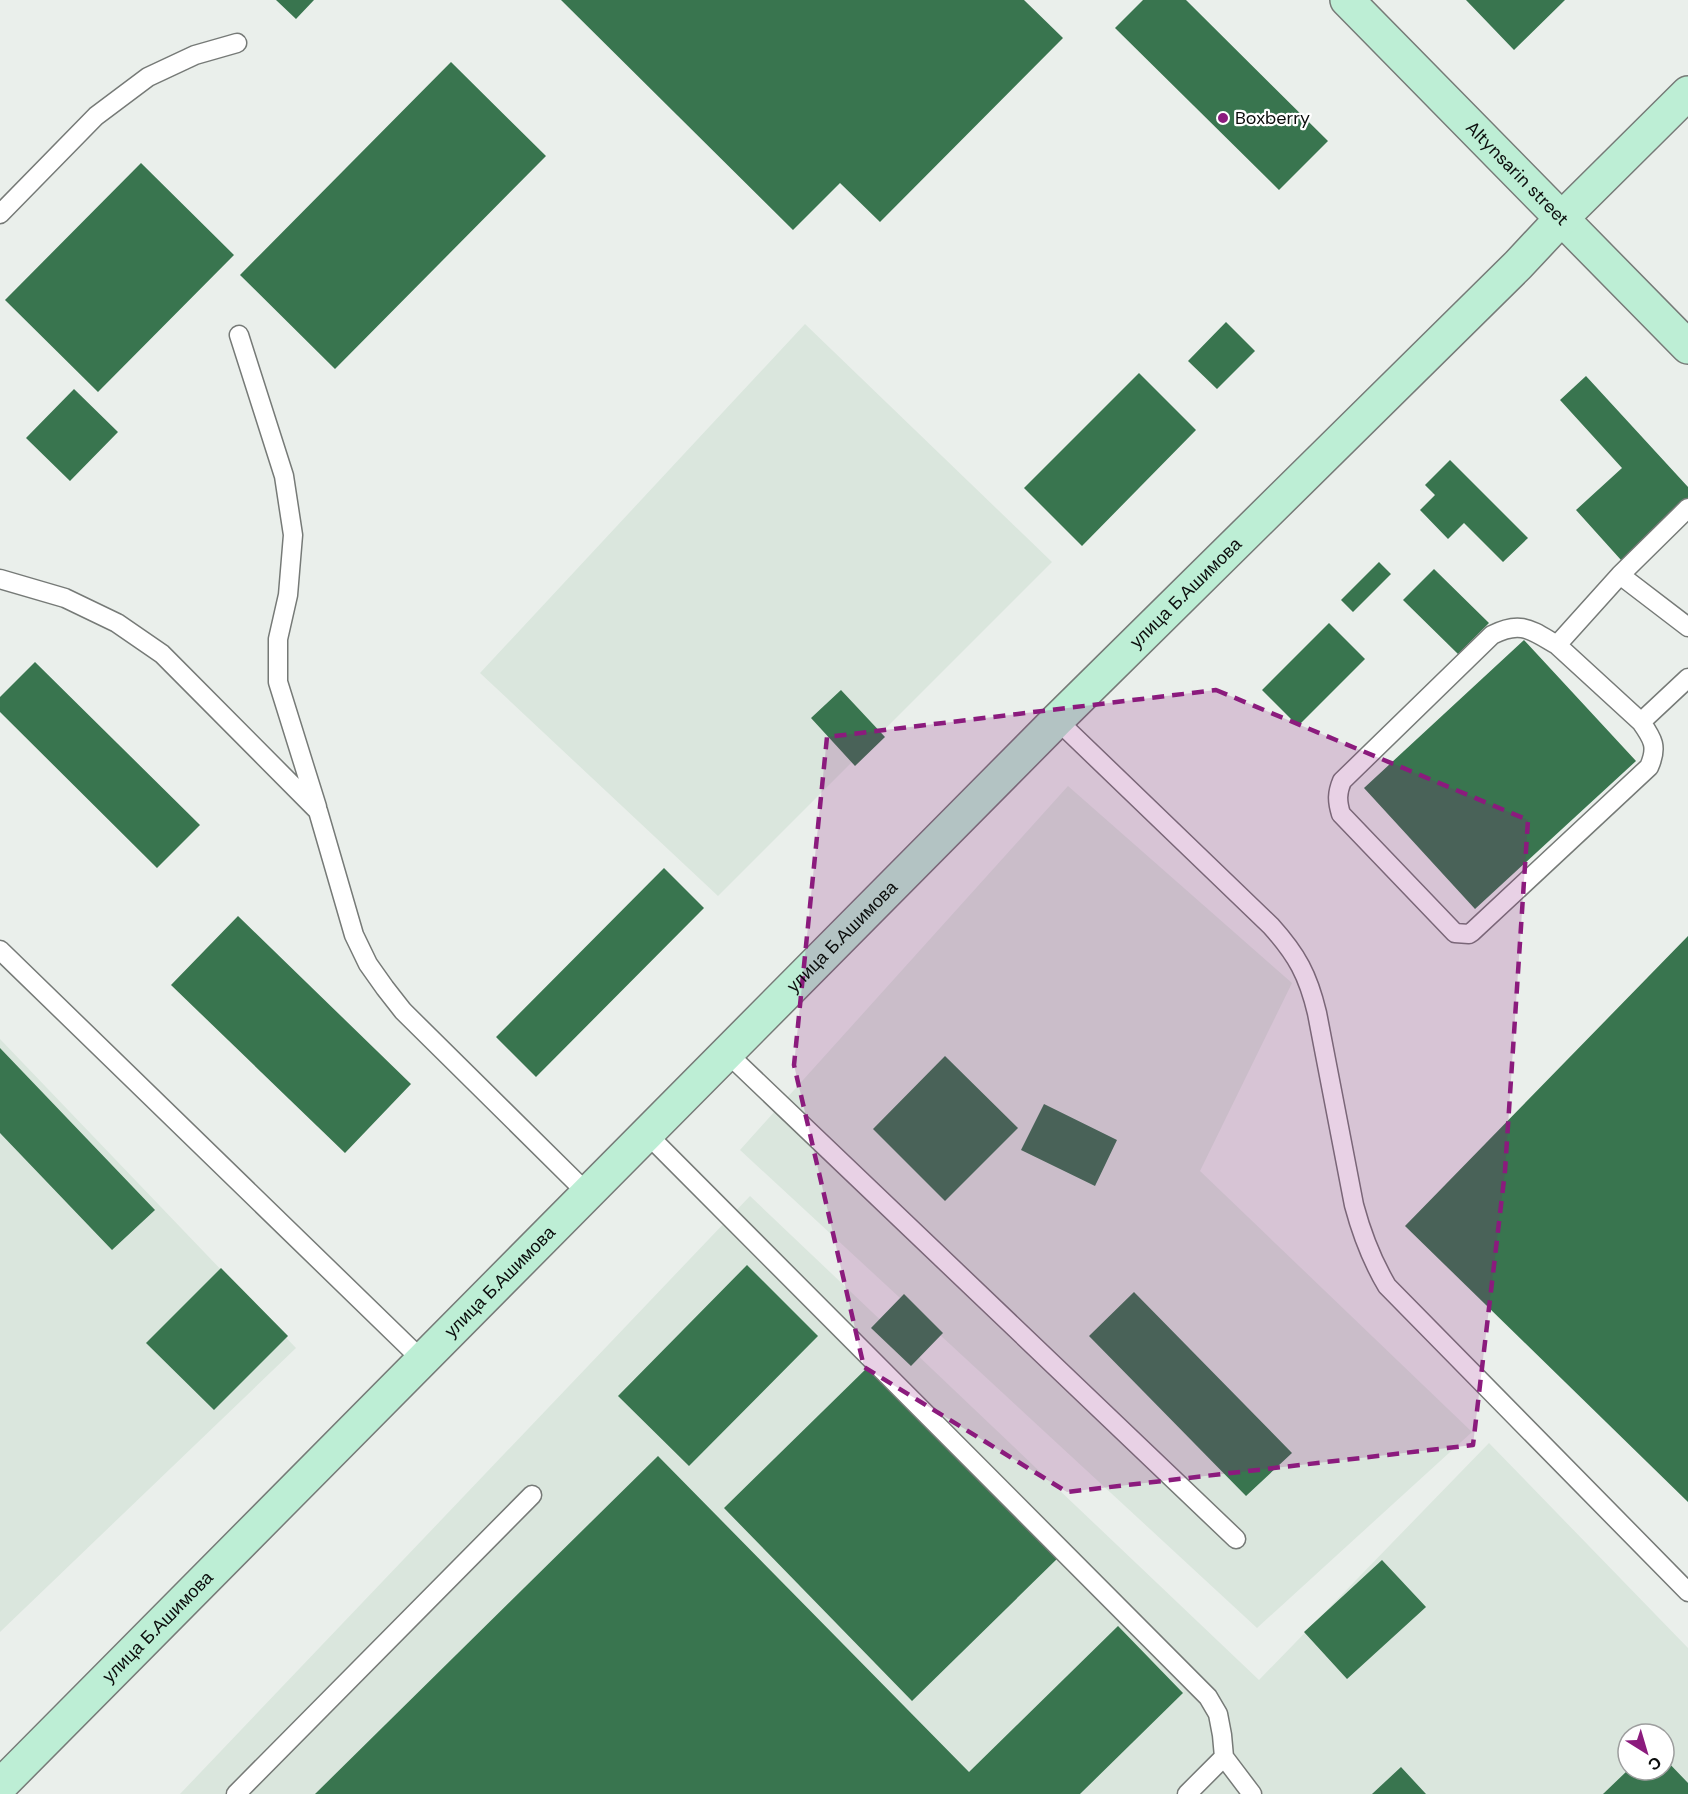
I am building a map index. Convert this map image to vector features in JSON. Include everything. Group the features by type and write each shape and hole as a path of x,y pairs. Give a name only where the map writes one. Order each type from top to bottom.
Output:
{"street":[{"name":"Altynsarin street","path":"1347,0 1688,347"},
{"name":"улица Б.Ашимова","path":"0,1786 1057,720 1518,265 1688,93"}],"lane":[{"path":"0,214 96,116 148,77 195,54 237,43"},
{"path":"239,334 284,476 293,535 288,595 278,639 278,682 354,935 368,964 404,1011 587,1193"},
{"path":"1557,645 1620,575 1688,508"},
{"path":"1620,575 1688,627"},
{"path":"0,579 65,598 117,623 162,654 318,811"},
{"path":"1519,627 1531,630 1557,645 1641,722 1650,735 1654,746 1654,756 1649,766 1472,932 1469,934 1455,933 1341,814 1337,802 1338,792 1342,781 1492,634 1505,628 1519,627"},
{"path":"1641,722 1688,678"},
{"path":"1057,720 1271,926 1300,963 1311,987 1317,1013 1357,1215 1374,1264 1388,1286 1688,1592"},
{"path":"0,950 422,1360"},
{"path":"727,1053 1236,1539"},
{"path":"647,1134 1208,1697 1218,1714 1224,1757 1252,1794"},
{"path":"236,1794 532,1495"},
{"path":"1186,1794 1224,1757"}],"highlighted area":[{"path":"1216,690 1528,820 1505,1171 1473,1445 1067,1492 864,1367 794,1065 827,737"}],"shaded area":[{"path":"805,324 1052,562 718,896 480,673"},
{"path":"1068,786 1292,983 1200,1171 1472,1432 1257,1628 740,1150"},
{"path":"0,1039 296,1348 0,1632"},
{"path":"750,1196 1259,1680 1489,1443 1688,1648 1688,1794 180,1794"}],"building":[{"path":"276,0 314,0 296,19"},
{"path":"561,0 1024,0 1063,38 880,222 840,183 793,230"},
{"path":"1143,0 1186,0 1328,141 1279,190 1115,28"},
{"path":"1466,0 1565,0 1514,50"},
{"path":"451,62 546,156 335,369 240,275"},
{"path":"141,163 234,255 98,392 5,300"},
{"path":"1226,322 1255,351 1217,389 1188,361"},
{"path":"1139,373 1196,430 1082,546 1024,488"},
{"path":"1586,376 1688,487 1688,498 1621,560 1576,510 1622,468 1560,400"},
{"path":"74,389 118,432 70,481 26,438"},
{"path":"1450,460 1528,538 1503,562 1464,523 1448,539 1420,510 1435,495 1425,485"},
{"path":"1379,562 1391,574 1353,612 1341,600"},
{"path":"1434,569 1489,623 1458,654 1403,600"},
{"path":"1329,623 1365,659 1298,726 1262,690"},
{"path":"1524,640 1636,761 1475,909 1364,788"},
{"path":"35,662 200,825 157,868 0,712 0,697"},
{"path":"841,690 885,737 855,766 811,718"},
{"path":"664,868 704,908 536,1077 496,1037"},
{"path":"238,916 411,1084 345,1153 171,985"},
{"path":"1688,936 1688,1502 1405,1226"},
{"path":"0,1048 155,1210 112,1250 0,1133"},
{"path":"945,1056 1018,1128 945,1201 873,1129"},
{"path":"1044,1104 1117,1140 1095,1186 1021,1150"},
{"path":"747,1265 818,1336 689,1466 618,1396"},
{"path":"221,1268 288,1336 214,1410 146,1343"},
{"path":"1134,1292 1292,1453 1246,1496 1089,1336"},
{"path":"904,1294 943,1333 911,1366 871,1328"},
{"path":"871,1364 1060,1556 912,1701 724,1508"},
{"path":"658,1456 969,1772 1118,1626 1183,1693 1080,1794 315,1794"},
{"path":"1382,1560 1426,1607 1347,1679 1304,1632"},
{"path":"1401,1767 1426,1794 1372,1794"},
{"path":"1676,1770 1688,1783 1688,1794 1603,1794 1616,1782 1676,1782"}],"place":[{"name":"Boxberry","path":"1223,118"}]}
